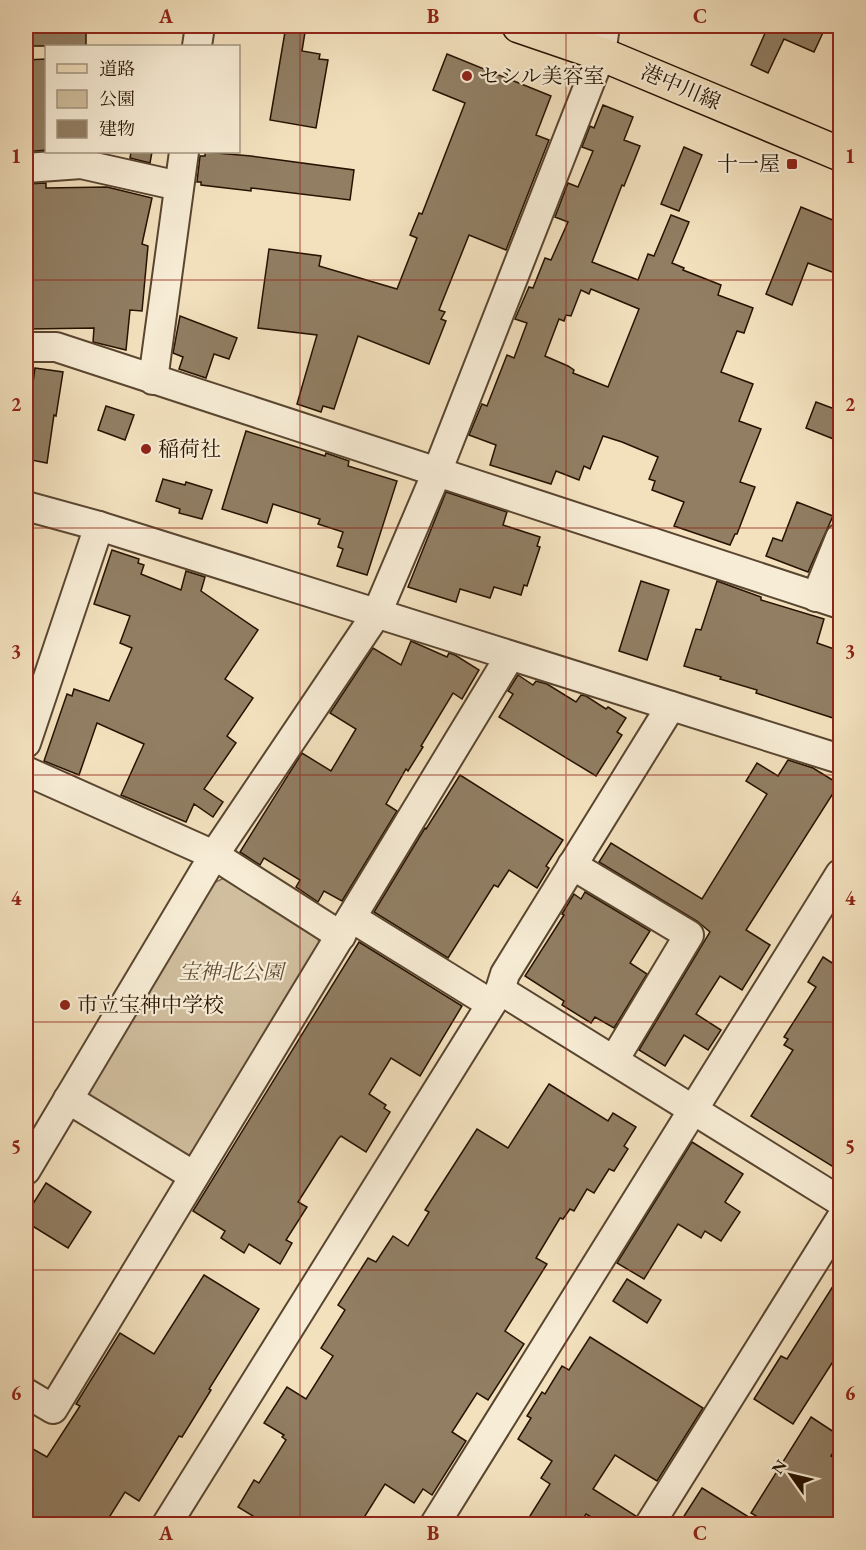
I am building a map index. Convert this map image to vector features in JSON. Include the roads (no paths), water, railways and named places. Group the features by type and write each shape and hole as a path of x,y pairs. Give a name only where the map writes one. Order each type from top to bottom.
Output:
{"main road":[{"name":"港中川線","path":"519,26 603,40 840,154"}],"street":[{"path":"197,45 200,26"},
{"path":"26,1170 214,855 377,613 437,472 603,40"},
{"path":"153,380 184,153"},
{"path":"26,168 81,164 179,186"},
{"path":"26,347 56,347 828,601 840,538"},
{"path":"26,506 99,526 840,759"},
{"path":"26,743 99,526"},
{"path":"26,1393 54,1409 510,656"},
{"path":"167,1524 496,997 505,974 671,706"},
{"path":"26,771 214,855 346,927 496,997 614,1060 840,1201"},
{"path":"572,865 689,936 614,1060"},
{"path":"435,1524 840,874"},
{"path":"68,1099 194,1176"},
{"path":"650,1524 840,1220"}],"place":[{"name":"セシル美容室","path":"467,76"},
{"name":"十一屋","path":"792,164"},
{"name":"稲荷社","path":"146,449"},
{"name":"市立宝神中学校","path":"65,1005"}],"park label":[{"name":"宝神北公園","path":"231,972"}]}
